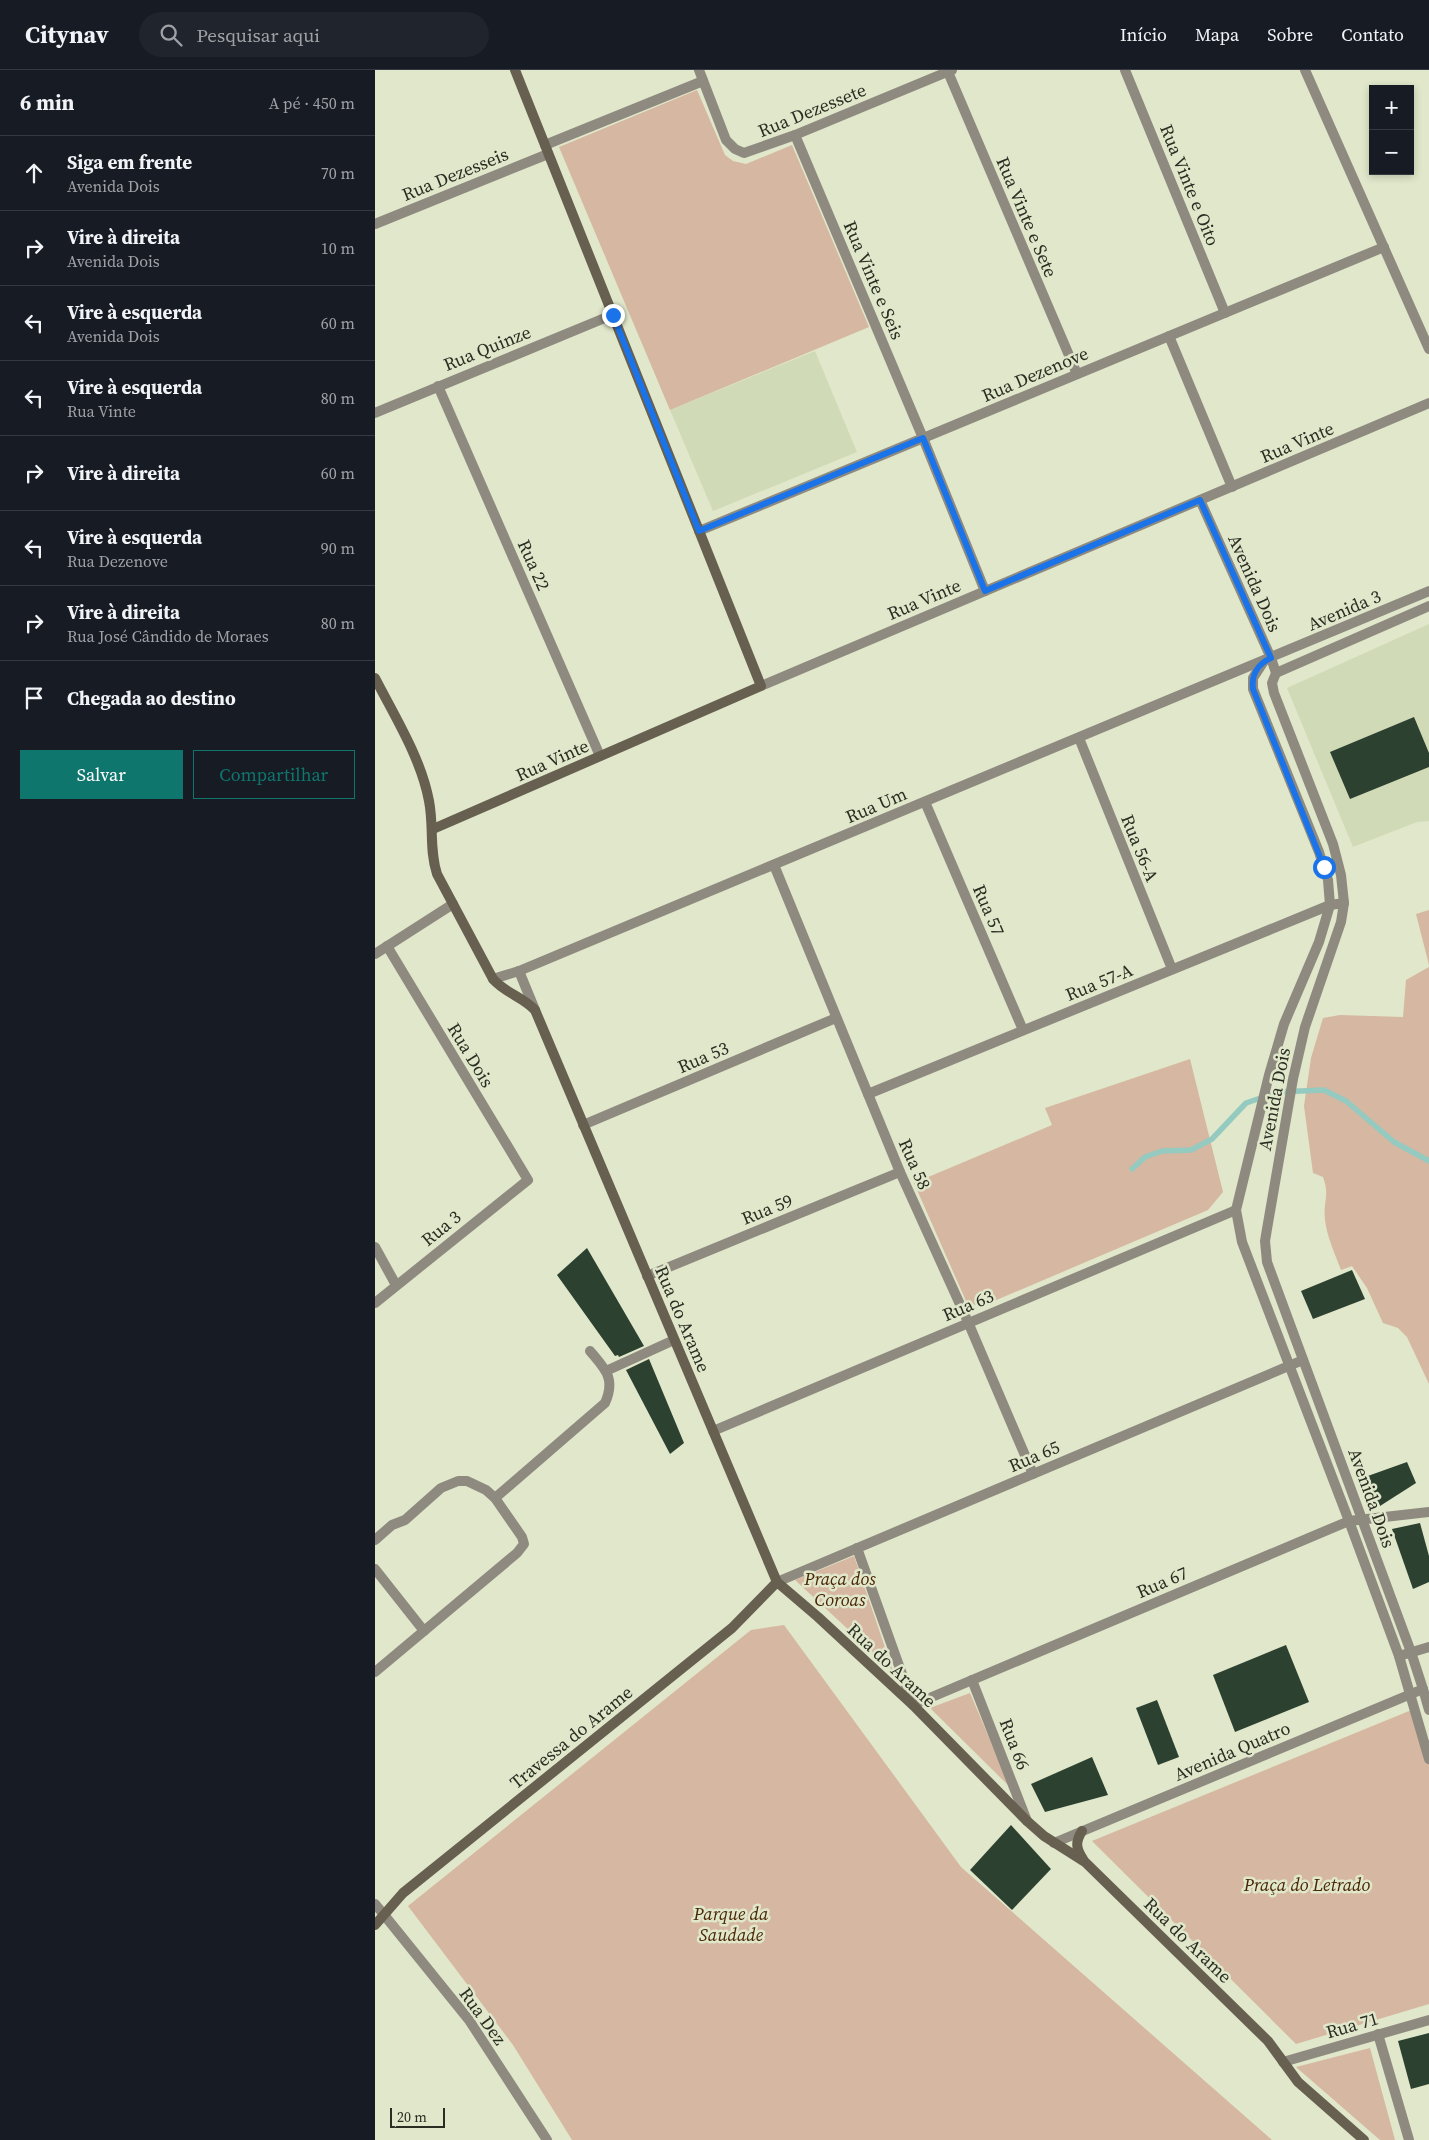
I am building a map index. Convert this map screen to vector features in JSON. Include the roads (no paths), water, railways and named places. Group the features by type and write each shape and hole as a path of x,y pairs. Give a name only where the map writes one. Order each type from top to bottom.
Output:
{"main road":[{"path":"515,70 761,686"},
{"path":"375,678 421,772 429,801 433,829 433,864 493,979 502,987 524,999 535,1010"},
{"name":"Rua Vinte","path":"433,829 761,686"},
{"name":"Rua do Arame","path":"535,1010 777,1582 818,1617 913,1705 1027,1821 1054,1843 1085,1862 1268,2041 1298,2082 1364,2140"},
{"name":"Travessa do Arame","path":"385,1916 403,1893 732,1628 777,1582"},
{"path":"1082,1831 1077,1838 1076,1845 1085,1862"},
{"path":"375,1925 385,1916"}],"street":[{"path":"699,70 703,81"},
{"name":"Rua Vinte e Oito","path":"1125,70 1225,313"},
{"path":"1305,70 1429,349"},
{"name":"Rua Dezessete","path":"703,81 727,140 738,152 750,152 795,136 950,71"},
{"name":"Rua Vinte e Sete","path":"950,71 1077,374"},
{"name":"Rua Dezesseis","path":"375,224 703,81"},
{"name":"Rua Vinte e Seis","path":"795,136 923,438 985,591"},
{"name":"Rua Dezenove","path":"699,531 1384,247"},
{"name":"Rua Quinze","path":"375,413 613,315"},
{"path":"1169,336 1232,487"},
{"name":"Rua 22","path":"438,386 600,756"},
{"name":"Rua Vinte","path":"761,686 1429,403"},
{"name":"Avenida Dois","path":"1200,500 1267,660 1275,673 1274,693 1333,844 1341,875 1344,903 1341,922 1305,1027 1293,1079 1285,1115 1267,1229 1266,1252 1270,1271 1363,1519 1411,1652 1429,1710"},
{"name":"Avenida 3","path":"1267,660 1429,591"},
{"name":"Avenida 3","path":"1275,673 1429,606"},
{"name":"Avenida Dois","path":"1267,660 1253,678 1253,689 1319,852 1328,880 1331,905 1319,942 1284,1024 1269,1075 1235,1210 1242,1242 1399,1656 1429,1759"},
{"name":"Rua Um","path":"493,979 519,971 1267,660"},
{"name":"Rua 56-A","path":"1079,738 1172,969"},
{"name":"Rua 57","path":"925,802 1023,1030"},
{"name":"Rua 58","path":"774,865 900,1172 968,1322 1033,1474"},
{"name":"Rua 57-A","path":"868,1094 1331,905 1344,903"},
{"path":"375,954 453,904"},
{"name":"Rua Dois","path":"387,946 528,1180"},
{"path":"519,971 535,1010"},
{"name":"Rua 53","path":"583,1125 836,1018"},
{"name":"Rua 59","path":"647,1276 900,1172"},
{"name":"Rua 3","path":"375,1302 528,1180"},
{"name":"Rua 63","path":"713,1431 1235,1210"},
{"path":"375,1247 396,1285"},
{"path":"607,1372 674,1340"},
{"path":"495,1498 605,1402 610,1388 607,1372 590,1351"},
{"name":"Rua 65","path":"777,1582 1303,1360"},
{"path":"375,1540 392,1525 405,1520 441,1488 458,1481 477,1485 495,1498 522,1538 524,1544 522,1548 375,1672"},
{"name":"Rua 67","path":"913,1705 1349,1520 1429,1512"},
{"path":"857,1548 913,1705"},
{"path":"375,1569 424,1631"},
{"path":"1399,1656 1429,1647"},
{"name":"Rua 66","path":"972,1680 1027,1821"},
{"name":"Avenida Quatro","path":"1054,1843 1423,1689"},
{"name":"Rua Dez","path":"375,1904 469,2020 547,2140"},
{"name":"Rua 71","path":"1283,2062 1429,2020"},
{"path":"1378,2034 1409,2140"}],"waterway":[{"path":"1132,1169 1145,1157 1162,1151 1191,1150 1212,1139 1246,1103 1278,1092 1324,1090 1346,1101 1394,1142 1429,1161"}],"park label":[{"name":"Praça dos Coroas","path":"840,1588"},
{"name":"Praça do Letrado","path":"1307,1884"},
{"name":"Parque da Saudade","path":"731,1924"}]}
